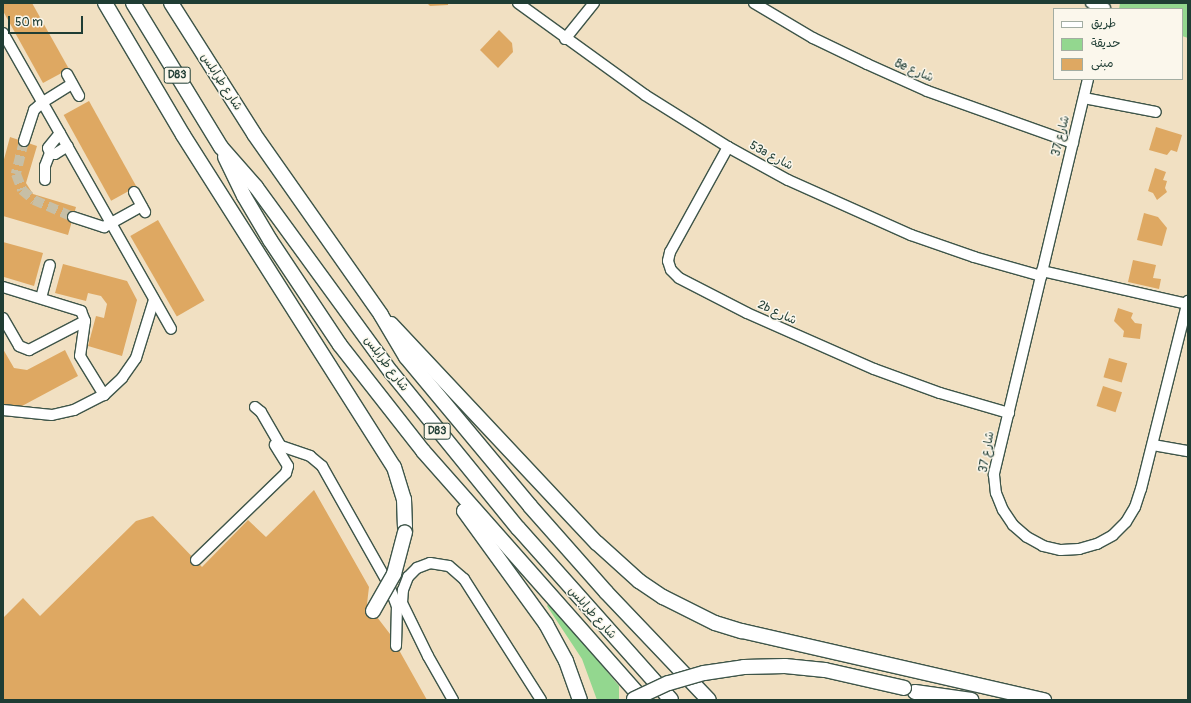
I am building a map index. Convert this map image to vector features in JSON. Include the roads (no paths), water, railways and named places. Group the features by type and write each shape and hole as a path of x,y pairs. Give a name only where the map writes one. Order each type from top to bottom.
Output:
{"highway":[{"path":"105,3 183,135 394,467 404,499 405,532 394,574 373,611"},
{"name":"شارع طرابلس","path":"133,3 221,147 256,186 391,372 445,441 579,600 671,700"},
{"name":"شارع طرابلس","path":"171,3 254,134 381,315 406,357 465,431 606,592 709,700"},
{"path":"221,147 244,196 301,288 340,345 423,452 546,624 566,661 580,700"},
{"path":"381,315 415,347 491,432 597,543 634,576 663,597 714,623 742,631 1044,700"},
{"path":"423,452 643,700"},
{"path":"632,700 669,682 704,673 744,667 785,666 825,670 910,690 945,700"},
{"path":"910,690 971,700"}],"street":[{"name":"53a شارع","path":"518,3 565,39 645,96 728,147 795,184 904,232 974,257 1187,306"},
{"path":"565,39 594,3"},
{"name":"8e شارع","path":"754,3 814,38 873,67 927,91 1073,143"},
{"path":"1090,3 1106,7"},
{"path":"3,32 171,329"},
{"path":"24,141 32,114 44,105 76,90 67,74"},
{"name":"شارع 37","path":"1088,80 1009,413 997,456 994,474 996,493 1003,510 1013,525 1027,537 1043,546 1061,550 1080,549 1097,544 1113,535 1126,522 1135,507 1187,306"},
{"path":"1084,98 1156,112"},
{"path":"45,180 45,166 50,153 49,145 60,133"},
{"path":"50,153 55,154 68,146"},
{"name":"2b شارع","path":"728,147 670,252 668,261 671,270 678,278 754,317 867,366 940,393 1009,413"},
{"path":"74,217 99,227 142,207 134,192"},
{"path":"41,298 50,265"},
{"path":"3,287 78,309 85,321 80,356 104,395"},
{"path":"3,410 41,415 58,414 84,406 104,395 122,378 136,358 154,300"},
{"path":"3,318 18,346 29,350 85,321"},
{"path":"255,407 261,412 283,448 310,456 322,466 388,582 410,632 428,656"},
{"path":"196,560 286,473 286,461 264,428"},
{"path":"1152,445 1188,450"},
{"path":"452,699 404,610 402,597 405,582 412,572 423,564 436,563 449,566 464,579 541,700"},
{"path":"396,646 397,605"}],"tunnel":[{"path":"24,141 16,174 22,190 34,200 73,217"}]}
